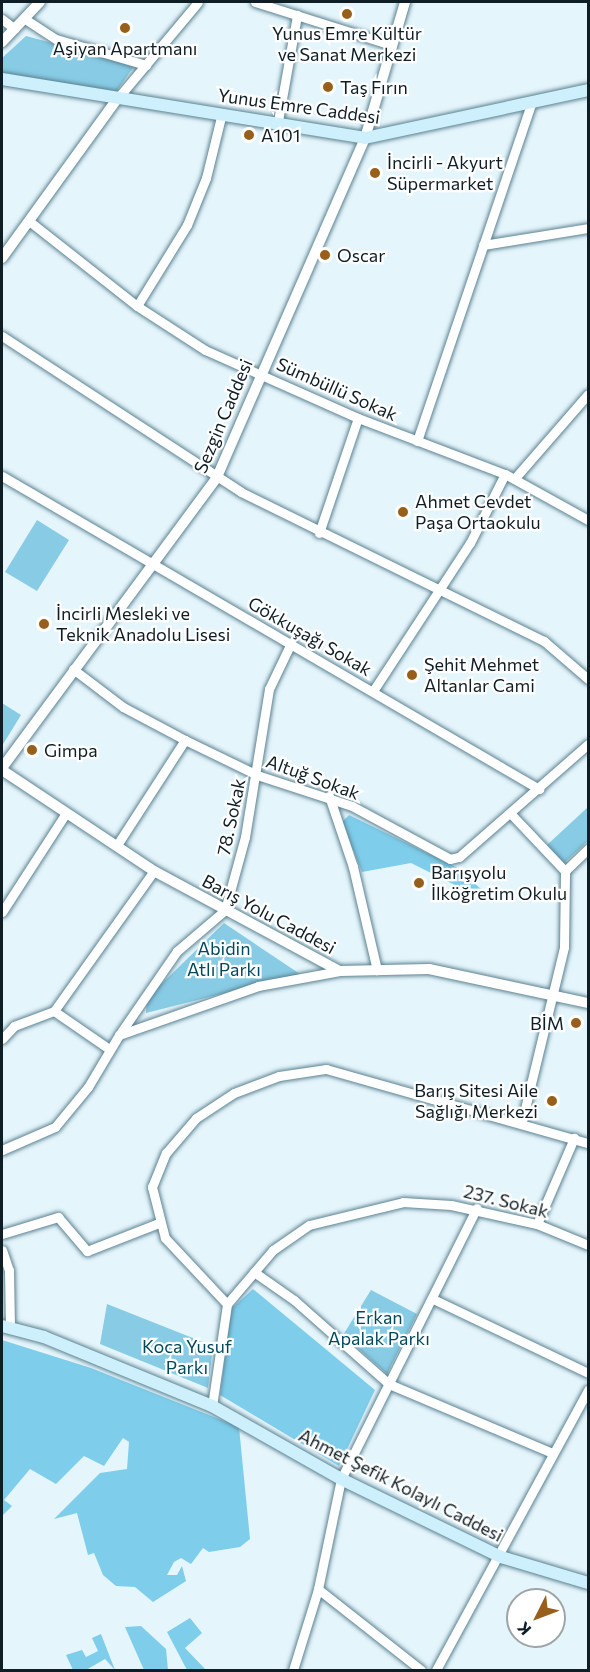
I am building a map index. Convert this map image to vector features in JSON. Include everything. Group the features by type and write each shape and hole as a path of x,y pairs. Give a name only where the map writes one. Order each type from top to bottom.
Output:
{"main road":[{"name":"Yunus Emre Caddesi","path":"2,79 117,99 278,122 365,138 588,90"},
{"name":"Ahmet Şefik Kolaylı Caddesi","path":"6,1326 212,1406 341,1479 501,1557 588,1583"}],"street":[{"path":"2,42 40,2"},
{"path":"2,258 117,99 198,2"},
{"path":"255,2 391,45"},
{"name":"Sezgin Caddesi","path":"2,769 73,669 217,477 260,372 365,138 405,2"},
{"path":"278,122 297,15"},
{"path":"25,19 56,39 146,65"},
{"path":"2,20 15,29"},
{"path":"417,441 531,104"},
{"path":"137,306 187,225 206,178 222,113"},
{"name":"Sümbüllü Sokak","path":"29,221 137,306 204,350 260,372 358,418 515,478 588,520"},
{"path":"483,245 588,228"},
{"path":"2,336 217,477 319,533 442,590 544,641 588,679"},
{"path":"515,478 588,394"},
{"path":"319,533 358,418"},
{"path":"373,691 442,590 490,490 505,474"},
{"name":"Gökkuşağı Sokak","path":"2,476 150,567 291,643 539,789"},
{"name":"78. Sokak","path":"225,910 257,775 269,689 291,643"},
{"name":"Altuğ Sokak","path":"73,669 123,707 185,740 257,775 329,796 450,858 511,814 588,744"},
{"path":"117,845 185,740"},
{"name":"Barış Yolu Caddesi","path":"2,769 154,871 340,971 429,969 588,1003"},
{"path":"329,796 353,867 376,970"},
{"path":"2,912 66,813"},
{"path":"511,814 566,871 568,917 554,994 522,1121"},
{"path":"566,871 588,849"},
{"path":"2,1039 15,1026 54,1011 154,871"},
{"path":"2,1150 55,1127 88,1087 109,1049 177,951 225,910"},
{"path":"119,1035 258,986 340,971"},
{"path":"54,1011 109,1049"},
{"path":"212,1406 227,1304 165,1238 159,1223 152,1187 165,1153 196,1118 234,1093 279,1076 327,1069 522,1121 588,1143"},
{"path":"537,1224 574,1138"},
{"name":"237. Sokak","path":"227,1304 254,1272 309,1225 355,1210 403,1202 477,1208 537,1224 588,1245"},
{"path":"293,1671 318,1589 341,1479 477,1208"},
{"path":"2,1234 58,1217 87,1251 159,1223"},
{"path":"2,1250 9,1270 6,1326"},
{"path":"254,1272 294,1300 389,1384 552,1453"},
{"path":"433,1299 588,1373"},
{"path":"436,1671 501,1557 552,1453 588,1390"},
{"path":"318,1589 421,1671"}],"green space":[{"path":"26,36 135,65 114,95 2,77 2,58"},
{"path":"37,520 69,540 37,591 5,572"},
{"path":"2,703 21,715 2,746"},
{"path":"588,807 588,841 564,863 547,845"},
{"name":"Abidin Atlı Parkı","path":"224,923 300,974 146,1013 147,998"},
{"name":"Erkan Apalak Parkı","path":"371,1290 417,1314 387,1374 343,1335"},
{"name":"Koca Yusuf Parkı","path":"107,1304 213,1346 208,1388 100,1344"}],"shaded area":[{"path":"349,815 458,868 484,892 469,892 411,863 362,872 342,822"},
{"path":"253,1289 375,1390 339,1466 220,1395 231,1309"},
{"path":"2,1340 91,1368 239,1427 250,1539 240,1547 209,1552 203,1548 191,1564 181,1558 174,1562 167,1575 177,1575 182,1566 186,1581 153,1602 135,1587 116,1586 103,1575 94,1553 88,1555 77,1513 54,1519 100,1473 127,1469 129,1442 123,1438 104,1466 84,1456 56,1484 30,1469 4,1500 12,1506 2,1516"},
{"path":"190,1618 202,1633 185,1648 206,1670 187,1670 167,1632"},
{"path":"141,1626 166,1649 168,1670 144,1670 125,1627"},
{"path":"101,1634 115,1670 105,1659 86,1670 73,1670 66,1655 82,1650 86,1657 98,1651 92,1638"}],"place":[{"name":"Yunus Emre Kültür ve Sanat Merkezi","path":"347,14"},
{"name":"Aşiyan Apartmanı","path":"125,28"},
{"name":"Taş Fırın","path":"328,87"},
{"name":"A101","path":"249,135"},
{"name":"İncirli - Akyurt Süpermarket","path":"375,173"},
{"name":"Oscar","path":"325,255"},
{"name":"Ahmet Cevdet Paşa Ortaokulu","path":"403,512"},
{"name":"İncirli Mesleki ve Teknik Anadolu Lisesi","path":"44,624"},
{"name":"Şehit Mehmet Altanlar Cami","path":"412,675"},
{"name":"Gimpa","path":"32,750"},
{"name":"Barışyolu İlköğretim Okulu","path":"419,883"},
{"name":"BİM","path":"576,1023"},
{"name":"Barış Sitesi Aile Sağlığı Merkezi","path":"552,1101"}]}
